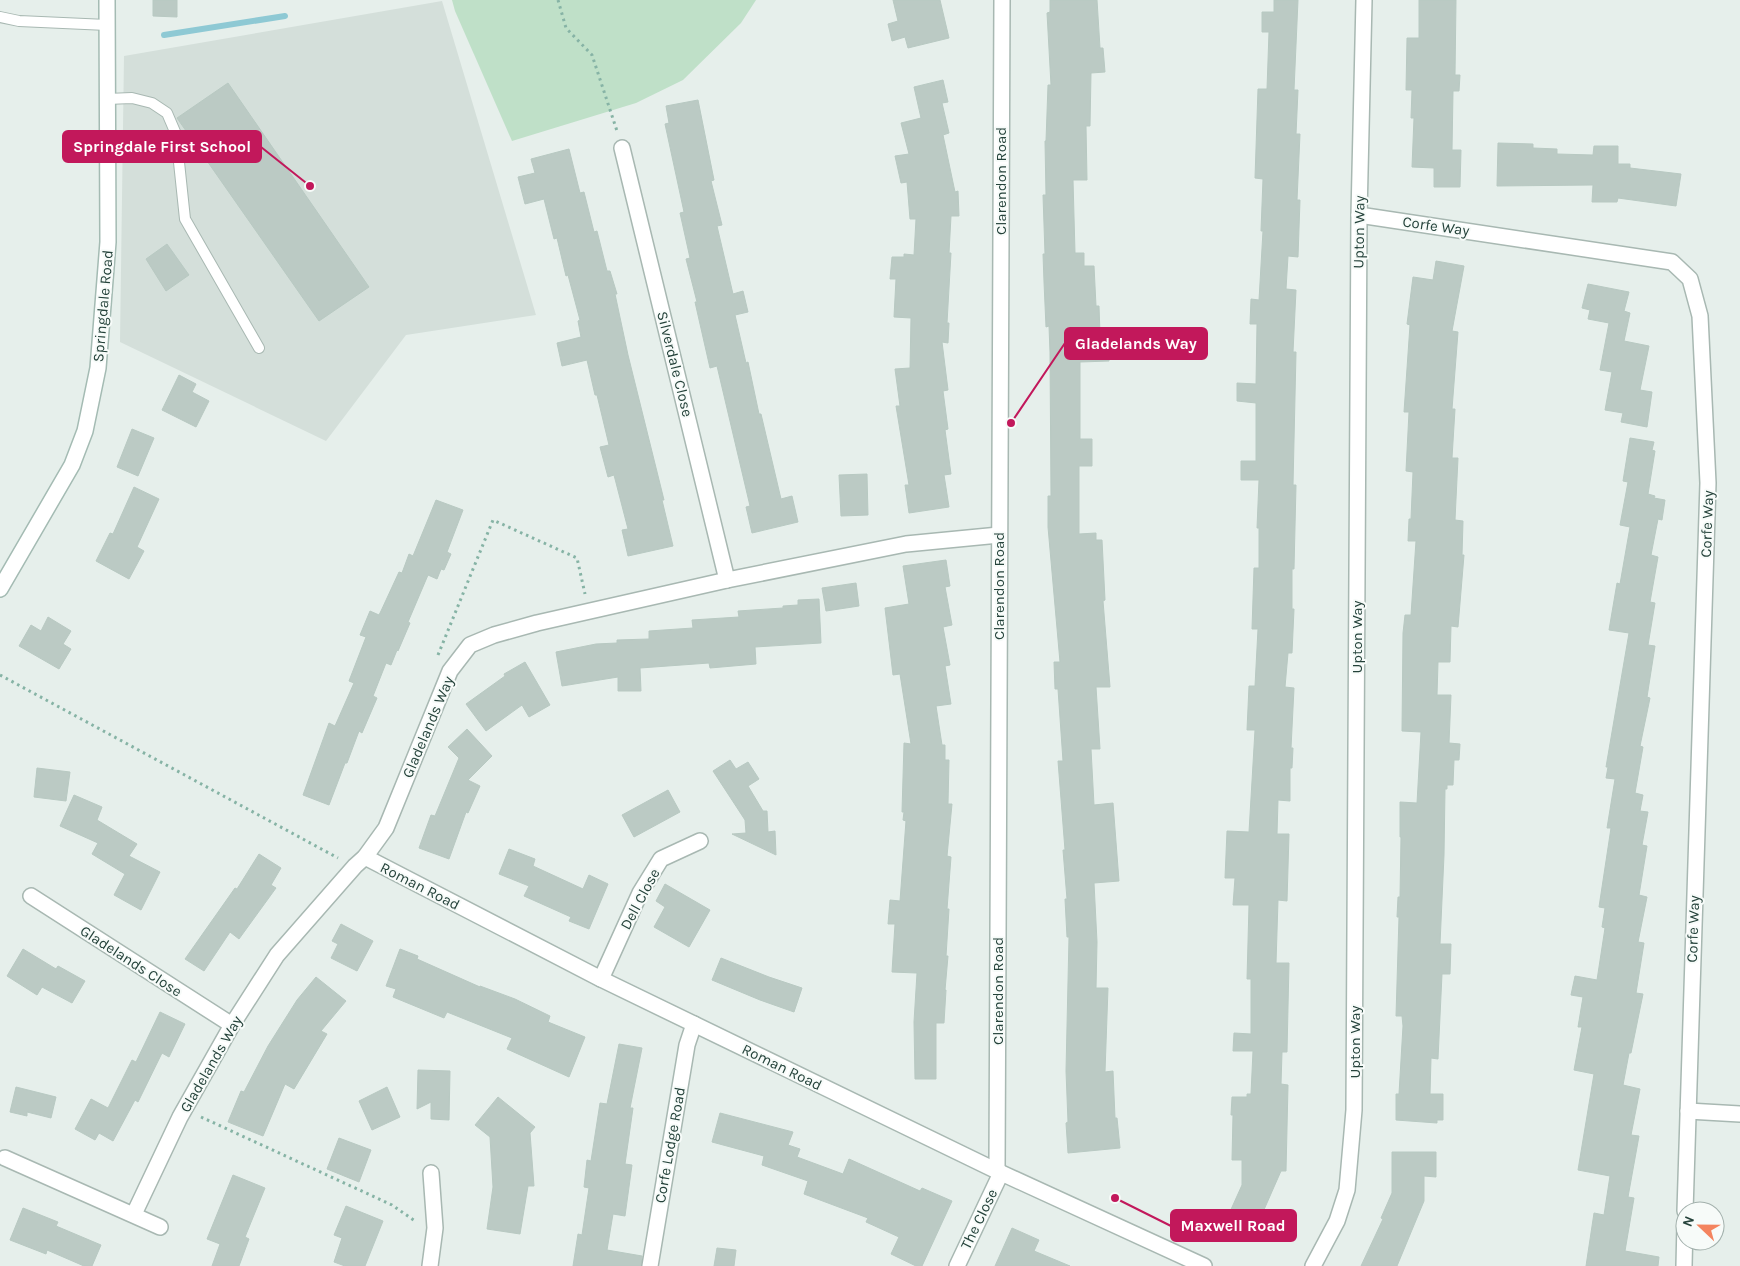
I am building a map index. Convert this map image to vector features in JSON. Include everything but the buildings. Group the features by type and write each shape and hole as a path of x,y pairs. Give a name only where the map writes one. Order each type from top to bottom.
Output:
{"street":[{"name":"Springdale Road","path":"0,589 72,465 85,431 98,368 108,242 107,0"},
{"name":"Clarendon Road","path":"999,1172 999,535 1002,0"},
{"name":"Upton Way","path":"1313,1266 1337,1221 1347,1190 1354,1110 1359,215 1364,0"},
{"name":"Silverdale Close","path":"622,148 727,580"},
{"name":"Corfe Way","path":"1359,215 1672,262 1690,279 1700,316 1708,483 1685,1201"},
{"name":"Gladelands Way","path":"134,1214 185,1109 232,1025 277,955 360,862 386,828 450,672 470,645 494,634 727,580 906,544 999,535"},
{"name":"Dell Close","path":"601,979 640,893 661,859 700,841"},
{"name":"Roman Road","path":"360,862 1179,1261 1204,1266"},
{"name":"Gladelands Close","path":"31,896 232,1025"},
{"name":"Corfe Lodge Road","path":"650,1266 687,1045 694,1024"},
{"path":"1688,1112 1740,1114"},
{"path":"5,1158 160,1227"},
{"name":"The Close","path":"957,1266 999,1172"},
{"path":"430,1266 435,1228 431,1173"},
{"path":"1684,1251 1684,1266"}],"lane":[{"path":"0,17 19,21 107,25"},
{"path":"107,99 132,98 152,103 167,112 176,134 185,219 259,348"}],"path":[{"path":"558,0 566,28 592,55 622,148"},
{"path":"450,672 438,655 493,520 577,558 589,611"},
{"path":"0,676 360,862"},
{"path":"185,1109 392,1205 434,1234"}],"shaded area":[{"path":"442,1 536,315 406,335 326,441 120,342 124,56"}],"green space":[{"path":"452,0 756,0 741,23 683,80 636,103 512,141 455,11"}],"waterway":[{"path":"164,35 285,16"}],"place":[{"name":"Springdale First School","path":"310,186"},
{"name":"Gladelands Way","path":"1011,423"},
{"name":"Maxwell Road","path":"1115,1198"}]}
